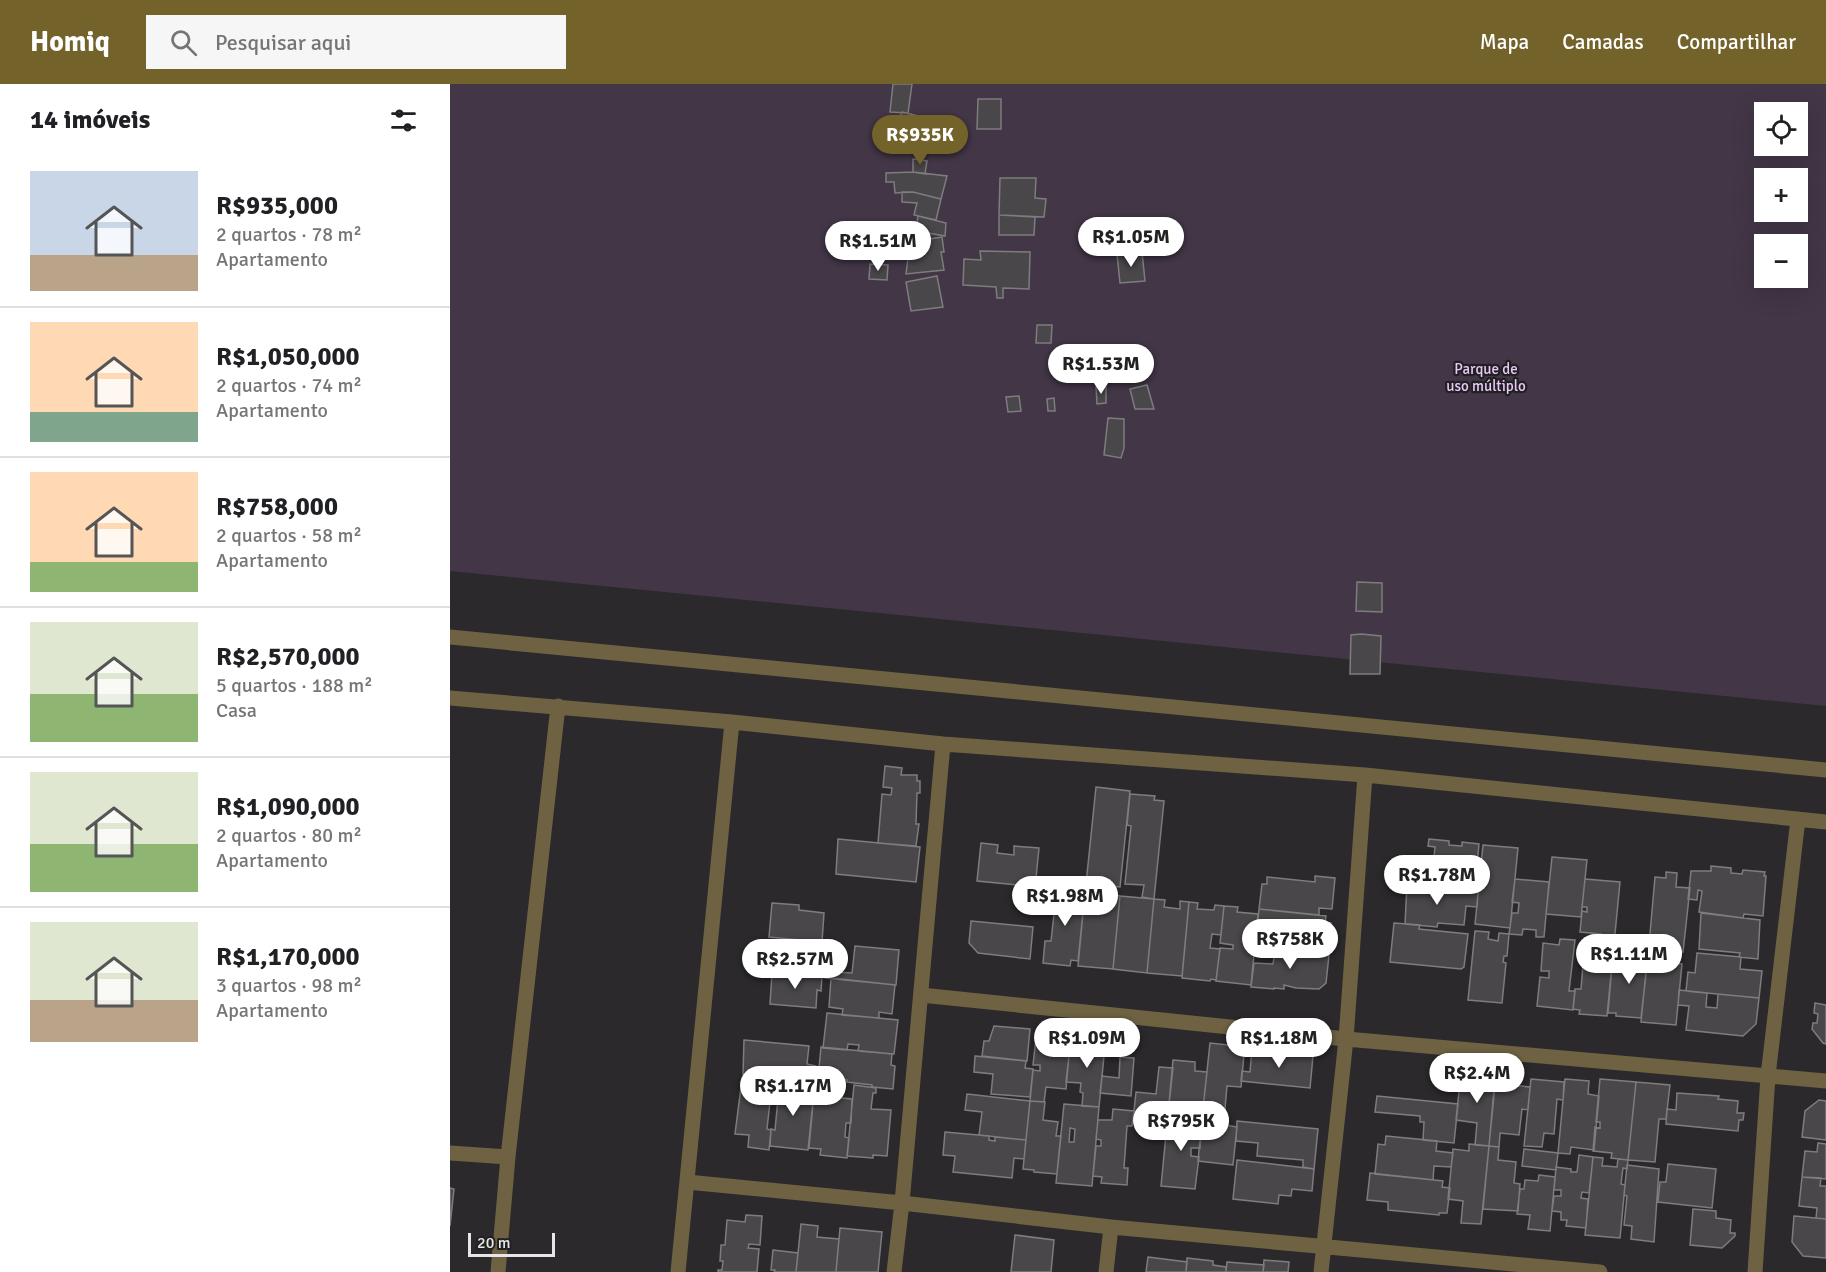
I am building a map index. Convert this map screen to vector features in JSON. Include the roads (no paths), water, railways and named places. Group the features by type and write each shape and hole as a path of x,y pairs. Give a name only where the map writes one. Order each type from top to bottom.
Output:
{"street":[{"path":"450,637 1826,770"},
{"path":"450,698 732,722 943,744 1365,775 1826,822"},
{"path":"498,1272 508,1157 558,706"},
{"path":"678,1272 732,722"},
{"path":"894,1272 943,744"},
{"path":"1321,1272 1346,1039 1365,775"},
{"path":"1755,1272 1768,1076 1798,819"},
{"path":"921,995 1346,1039 1826,1081"},
{"path":"450,1153 508,1157"},
{"path":"687,1182 902,1203 1111,1227 1538,1269 1600,1272"},
{"path":"1106,1272 1111,1227"}],"park label":[{"name":"Parque de uso múltiplo","path":"1486,378"}]}
